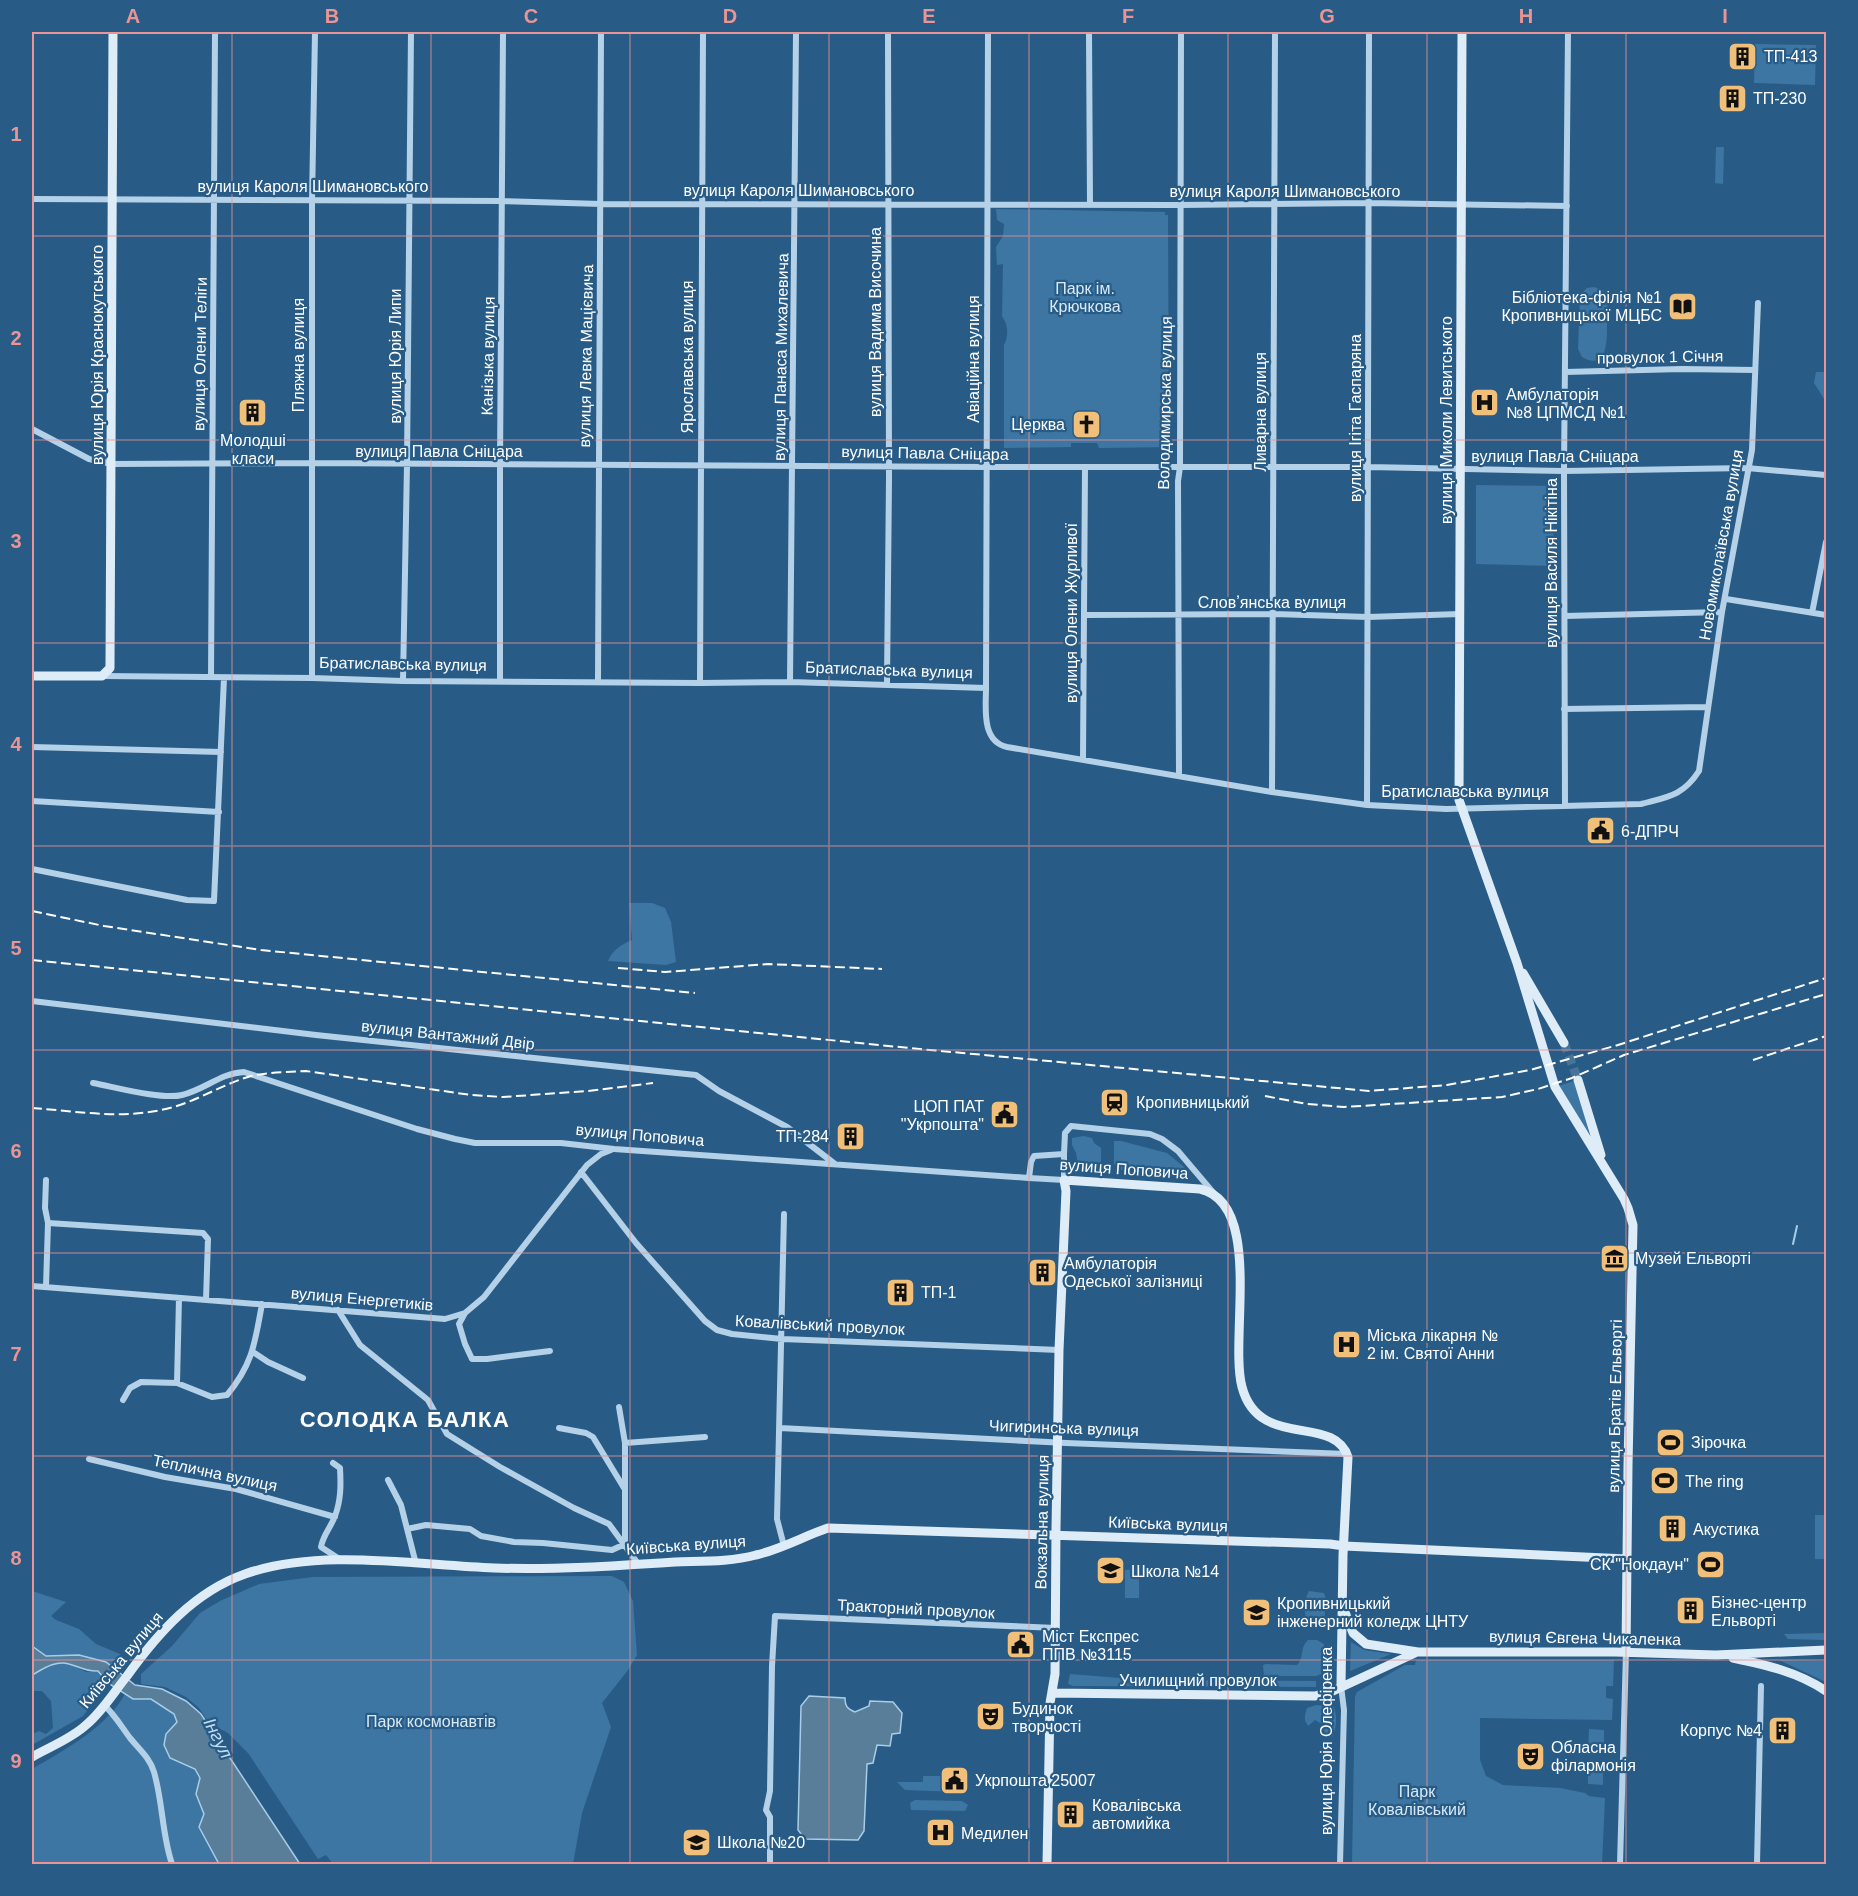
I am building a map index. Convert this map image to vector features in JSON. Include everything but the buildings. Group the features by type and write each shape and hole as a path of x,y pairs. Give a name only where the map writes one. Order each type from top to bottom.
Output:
{"street":[{"name":"вулиця Юрія Краснокутського","path":"102,676 110,668 113,32"},
{"name":"вулиця Олени Теліги","path":"211,677 215,32"},
{"name":"Пляжна вулиця","path":"312,678 312,201 315,32"},
{"name":"вулиця Юрія Липи","path":"403,681 411,32"},
{"name":"Канізька вулиця","path":"500,681 503,32"},
{"name":"вулиця Левка Мацієвича","path":"598,682 601,32"},
{"name":"Ярославська вулиця","path":"700,683 703,32"},
{"name":"вулиця Панаса Михалевича","path":"790,682 796,32"},
{"name":"вулиця Вадима Височина","path":"887,684 888,32"},
{"name":"Авіаційна вулиця","path":"986,688 988,32"},
{"path":"1089,32 1090,205"},
{"name":"Володимирська вулиця","path":"1179,775 1181,32"},
{"name":"Ливарна вулиця","path":"1272,792 1275,32"},
{"name":"вулиця Ігіта Гаспаряна","path":"1367,805 1369,32"},
{"name":"вулиця Миколи Левитського","path":"1462,32 1459,791 1462,808"},
{"name":"вулиця Василя Нікітіна","path":"1564,806 1568,32"},
{"name":"вулиця Кароля Шимановського","path":"32,199 503,201 601,204 1368,203 1567,206"},
{"name":"Новомиколаївська вулиця","path":"1689,786 1698,771 1722,612 1752,450 1758,303"},
{"name":"провулок 1 Січня","path":"1565,372 1755,370"},
{"name":"вулиця Павла Сніцара","path":"32,429 89,459 112,464 1369,467 1564,471 1747,468 1827,475"},
{"name":"вулиця Олени Журливої","path":"1083,759 1085,467"},
{"path":"1812,613 1827,542"},
{"path":"1726,599 1827,615"},
{"path":"1565,616 1722,612"},
{"name":"Словʼянська вулиця","path":"1085,615 1274,614 1368,617 1460,614"},
{"name":"Братиславська вулиця","path":"32,676 403,681 790,682 986,688 987,726 996,742 1007,747 1272,792 1367,805 1462,808 1641,804 1669,796 1689,786"},
{"path":"32,869 187,900 214,901 224,678"},
{"path":"1564,709 1707,706"},
{"path":"32,747 221,752"},
{"path":"32,801 219,812"},
{"name":"вулиця Братів Ельворті","path":"1462,808 1517,963 1555,1087 1628,1208 1633,1225 1626,1652"},
{"name":"вулиця Братів Ельворті","path":"1517,963 1564,1043"},
{"name":"вулиця Вантажний Двір","path":"32,1001 316,1035 696,1075 719,1091 787,1127 836,1164"},
{"name":"вулиця Поповича","path":"93,1083 163,1096 179,1096 220,1077 244,1072 417,1129 475,1143 561,1143 614,1149 1200,1189 1208,1190 1218,1197"},
{"name":"вулиця Братів Ельворті","path":"1578,1080 1605,1168"},
{"path":"1064,1180 1065,1133 1071,1126 1150,1134 1178,1150 1231,1214 1237,1233 1239,1349 1241,1384 1246,1399 1253,1410 1267,1422 1334,1439 1347,1454"},
{"path":"550,1351 472,1359 459,1324 465,1313 484,1297 581,1172 594,1159 614,1149"},
{"path":"1029,1178 1033,1157 1064,1154"},
{"name":"Ковалівський провулок","path":"581,1172 636,1243 705,1321 717,1330 732,1334 782,1339 1059,1350"},
{"path":"46,1180 45,1209 48,1224 46,1287"},
{"name":"Вокзальна вулиця","path":"1047,1864 1049,1758 1055,1674 1059,1350 1066,1191 1064,1180"},
{"path":"784,1214 777,1519 784,1546"},
{"path":"48,1224 203,1233 208,1239 206,1300"},
{"name":"вулиця Енергетиків","path":"32,1286 445,1319 465,1313"},
{"path":"177,1383 179,1298"},
{"path":"123,1400 130,1388 141,1382 177,1383 212,1397 227,1395 244,1373 253,1352 262,1304"},
{"path":"338,1310 360,1345 428,1400 447,1434 500,1467 574,1508 609,1524 639,1565"},
{"path":"253,1352 268,1362 303,1378"},
{"path":"619,1407 625,1443 625,1544"},
{"path":"559,1428 586,1433 593,1437 625,1489"},
{"name":"Чигиринська вулиця","path":"780,1428 1347,1454"},
{"path":"625,1443 705,1437"},
{"name":"вулиця Юрія Олефіренка","path":"1340,1864 1344,1710 1341,1686 1342,1600 1347,1454"},
{"name":"Теплична вулиця","path":"88,1459 165,1478 236,1489 334,1518"},
{"path":"333,1463 340,1468 341,1490 334,1518 322,1539 321,1547 342,1560"},
{"path":"388,1480 401,1505 416,1564"},
{"path":"407,1529 426,1526 470,1529 481,1536 514,1542 543,1542 612,1550 625,1544"},
{"name":"Київська вулиця","path":"32,1757 87,1725 138,1660 177,1616 198,1599 244,1574 300,1562 342,1560 495,1568 639,1565 743,1558 784,1546 828,1528 1329,1544 1627,1559"},
{"name":"вулиця Євгена Чикаленка","path":"1342,1600 1350,1628 1358,1639 1373,1646 1418,1652 1626,1652 1716,1655 1826,1651"},
{"name":"Тракторний провулок","path":"770,1864 770,1817 766,1810 770,1791 775,1616 1056,1628"},
{"name":"вулиця Євгена Чикаленка","path":"1341,1686 1418,1652"},
{"path":"1620,1864 1626,1652"},
{"name":"вулиця Євгена Чикаленка","path":"1716,1655 1768,1665 1797,1675 1824,1690"},
{"name":"Училищний провулок","path":"1052,1693 1315,1696 1324,1695 1341,1686"},
{"path":"1757,1864 1761,1686"},
{"path":"107,1701 153,1770 159,1794 165,1845 172,1864"}],"green space":[{"path":"1755,44 1816,45 1815,85 1754,83"},
{"path":"1716,147 1724,147 1723,184 1715,183"},
{"name":"Парк ім. Крючкова","path":"996,209 1165,212 1165,215 1168,215 1169,447 1099,448 1097,443 1071,443 1071,447 1004,448 1004,345 1007,330 1002,316 1003,264 997,265 996,247 1003,236 1004,224 997,220"},
{"path":"1594,287 1603,290 1607,298 1607,338 1601,357 1591,361 1582,357 1578,349 1580,295 1587,288"},
{"path":"1816,372 1826,372 1826,402 1814,383"},
{"path":"1476,485 1554,486 1553,566 1476,564"},
{"path":"629,903 652,903 665,908 671,922 676,962 666,965 608,961 612,953 632,940"},
{"path":"1574,1081 1589,1132 1587,1133 1558,1086"},
{"path":"1084,1136 1092,1138 1094,1143 1101,1148 1101,1162 1098,1168 1082,1167 1078,1164 1072,1138"},
{"path":"1114,1141 1167,1153 1184,1167 1184,1174 1170,1176 1120,1170 1114,1164"},
{"path":"1815,1515 1826,1515 1826,1559 1815,1559"},
{"path":"1139,1569 1139,1598 1125,1598 1125,1570"},
{"name":"Парк космонавтів","path":"612,1576 624,1582 633,1601 637,1655 602,1703 611,1727 582,1813 573,1864 333,1864 326,1855 318,1859 248,1753 228,1733 209,1723 199,1708 186,1697 165,1687 141,1684 141,1674 172,1646 200,1613 220,1601 259,1584 313,1577"},
{"path":"32,1591 66,1602 51,1616 79,1629 96,1644 120,1654 126,1662 117,1670 101,1661 83,1657 46,1656 32,1646"},
{"path":"1309,1591 1324,1593 1326,1599 1324,1624 1320,1627 1309,1624 1306,1616 1305,1603"},
{"path":"1826,1633 1825,1640 1788,1639 1784,1634"},
{"path":"1308,1640 1317,1640 1324,1644 1321,1674 1316,1676 1264,1676 1263,1665 1266,1664 1297,1665"},
{"path":"1351,1642 1364,1650 1391,1654 1350,1671"},
{"name":"Парк Ковалівський","path":"1416,1660 1614,1660 1613,1686 1606,1686 1606,1698 1613,1699 1612,1720 1480,1718 1480,1760 1486,1776 1503,1785 1560,1788 1605,1798 1602,1864 1352,1864 1355,1697 1357,1692 1405,1665 1415,1665"},
{"path":"1779,1660 1826,1661 1826,1682"},
{"path":"68,1663 86,1672 98,1671 105,1680 102,1691 83,1716 32,1745 32,1734 39,1731 46,1734 53,1728 51,1701 42,1691 32,1691 32,1675 51,1664"},
{"path":"1070,1674 1144,1680 1316,1681 1316,1687 1073,1686 1068,1684"},
{"path":"125,1694 133,1699 151,1699 175,1714 177,1722 166,1734 170,1758 195,1769 200,1778 196,1794 204,1814 199,1828 219,1864 32,1864 32,1769 96,1727 117,1706"},
{"path":"1316,1705 1334,1707 1336,1722 1332,1737 1326,1735 1322,1724 1315,1720 1308,1726 1306,1724 1307,1708"},
{"path":"1589,1729 1604,1730 1604,1751 1588,1751"},
{"path":"1588,1763 1603,1763 1603,1785 1588,1784"},
{"path":"923,1776 952,1776 952,1783 963,1784 963,1789 960,1792 905,1790 897,1782 923,1782"},
{"path":"915,1800 962,1801 968,1805 965,1811 911,1810 910,1803"}],"shaded area":[{"path":"32,1646 46,1656 79,1655 106,1662 135,1685 162,1689 186,1701 201,1714 300,1864 219,1864 199,1827 204,1814 196,1794 200,1778 195,1769 170,1758 164,1745 166,1734 177,1722 174,1714 151,1699 133,1699 108,1683 98,1671 59,1663 32,1675"},
{"path":"809,1696 845,1698 847,1707 855,1712 869,1706 870,1701 893,1702 902,1713 900,1733 892,1734 890,1746 877,1745 873,1763 867,1764 864,1831 858,1840 805,1839 798,1830 801,1706"}],"waterway":[{"path":"1793,1244 1797,1226"}],"tunnel":[{"path":"1564,1043 1578,1080"}],"railway":[{"path":"32,911 104,926 261,950 695,993"},
{"path":"32,960 909,1048 1369,1091 1447,1085 1530,1070 1618,1045 1826,978"},
{"path":"618,968 665,972 768,964 882,969"},
{"path":"1265,1096 1307,1104 1344,1107 1502,1097 1538,1089 1572,1078 1624,1055 1826,994"},
{"path":"1753,1060 1826,1036"},
{"path":"32,1108 97,1114 145,1113 173,1107 251,1076 306,1071 471,1095 503,1097 588,1091 653,1083"}],"place":[{"name":"ТП-413","path":"1743,56"},
{"name":"ТП-230","path":"1732,98"},
{"name":"Бібліотека-філія №1 Кропивницької МЦБС","path":"1683,306"},
{"name":"Амбулаторія №8 ЦПМСД №1","path":"1485,403"},
{"name":"Молодші класи","path":"253,412"},
{"name":"Церква","path":"1086,424"},
{"name":"6-ДПРЧ","path":"1600,831"},
{"name":"Кропивницький","path":"1115,1102"},
{"name":"ЦОП ПАТ \"Укрпошта\"","path":"1005,1115"},
{"name":"ТП-284","path":"850,1136"},
{"name":"Музей Ельворті","path":"1614,1258"},
{"name":"Амбулаторія Одеської залізниці","path":"1043,1272"},
{"name":"ТП-1","path":"900,1292"},
{"name":"Міська лікарня № 2 ім. Святої Анни","path":"1346,1344"},
{"name":"Зірочка","path":"1670,1442"},
{"name":"The ring","path":"1664,1481"},
{"name":"Акустика","path":"1672,1529"},
{"name":"СК \"Нокдаун\"","path":"1710,1564"},
{"name":"Школа №14","path":"1110,1571"},
{"name":"Бізнес-центр Ельворті","path":"1690,1611"},
{"name":"Кропивницький інженерний коледж ЦНТУ","path":"1256,1612"},
{"name":"Міст Експрес ППВ №3115","path":"1021,1645"},
{"name":"Будинок творчості","path":"991,1717"},
{"name":"Корпус №4","path":"1783,1730"},
{"name":"Обласна філармонія","path":"1530,1756"},
{"name":"Укрпошта 25007","path":"954,1780"},
{"name":"Ковалівська автомийка","path":"1071,1814"},
{"name":"Медилен","path":"940,1833"},
{"name":"Школа №20","path":"696,1842"}],"district":[{"name":"СОЛОДКА БАЛКА","path":"405,1419"}],"water label":[{"name":"Інгул","path":"218,1738"}]}
